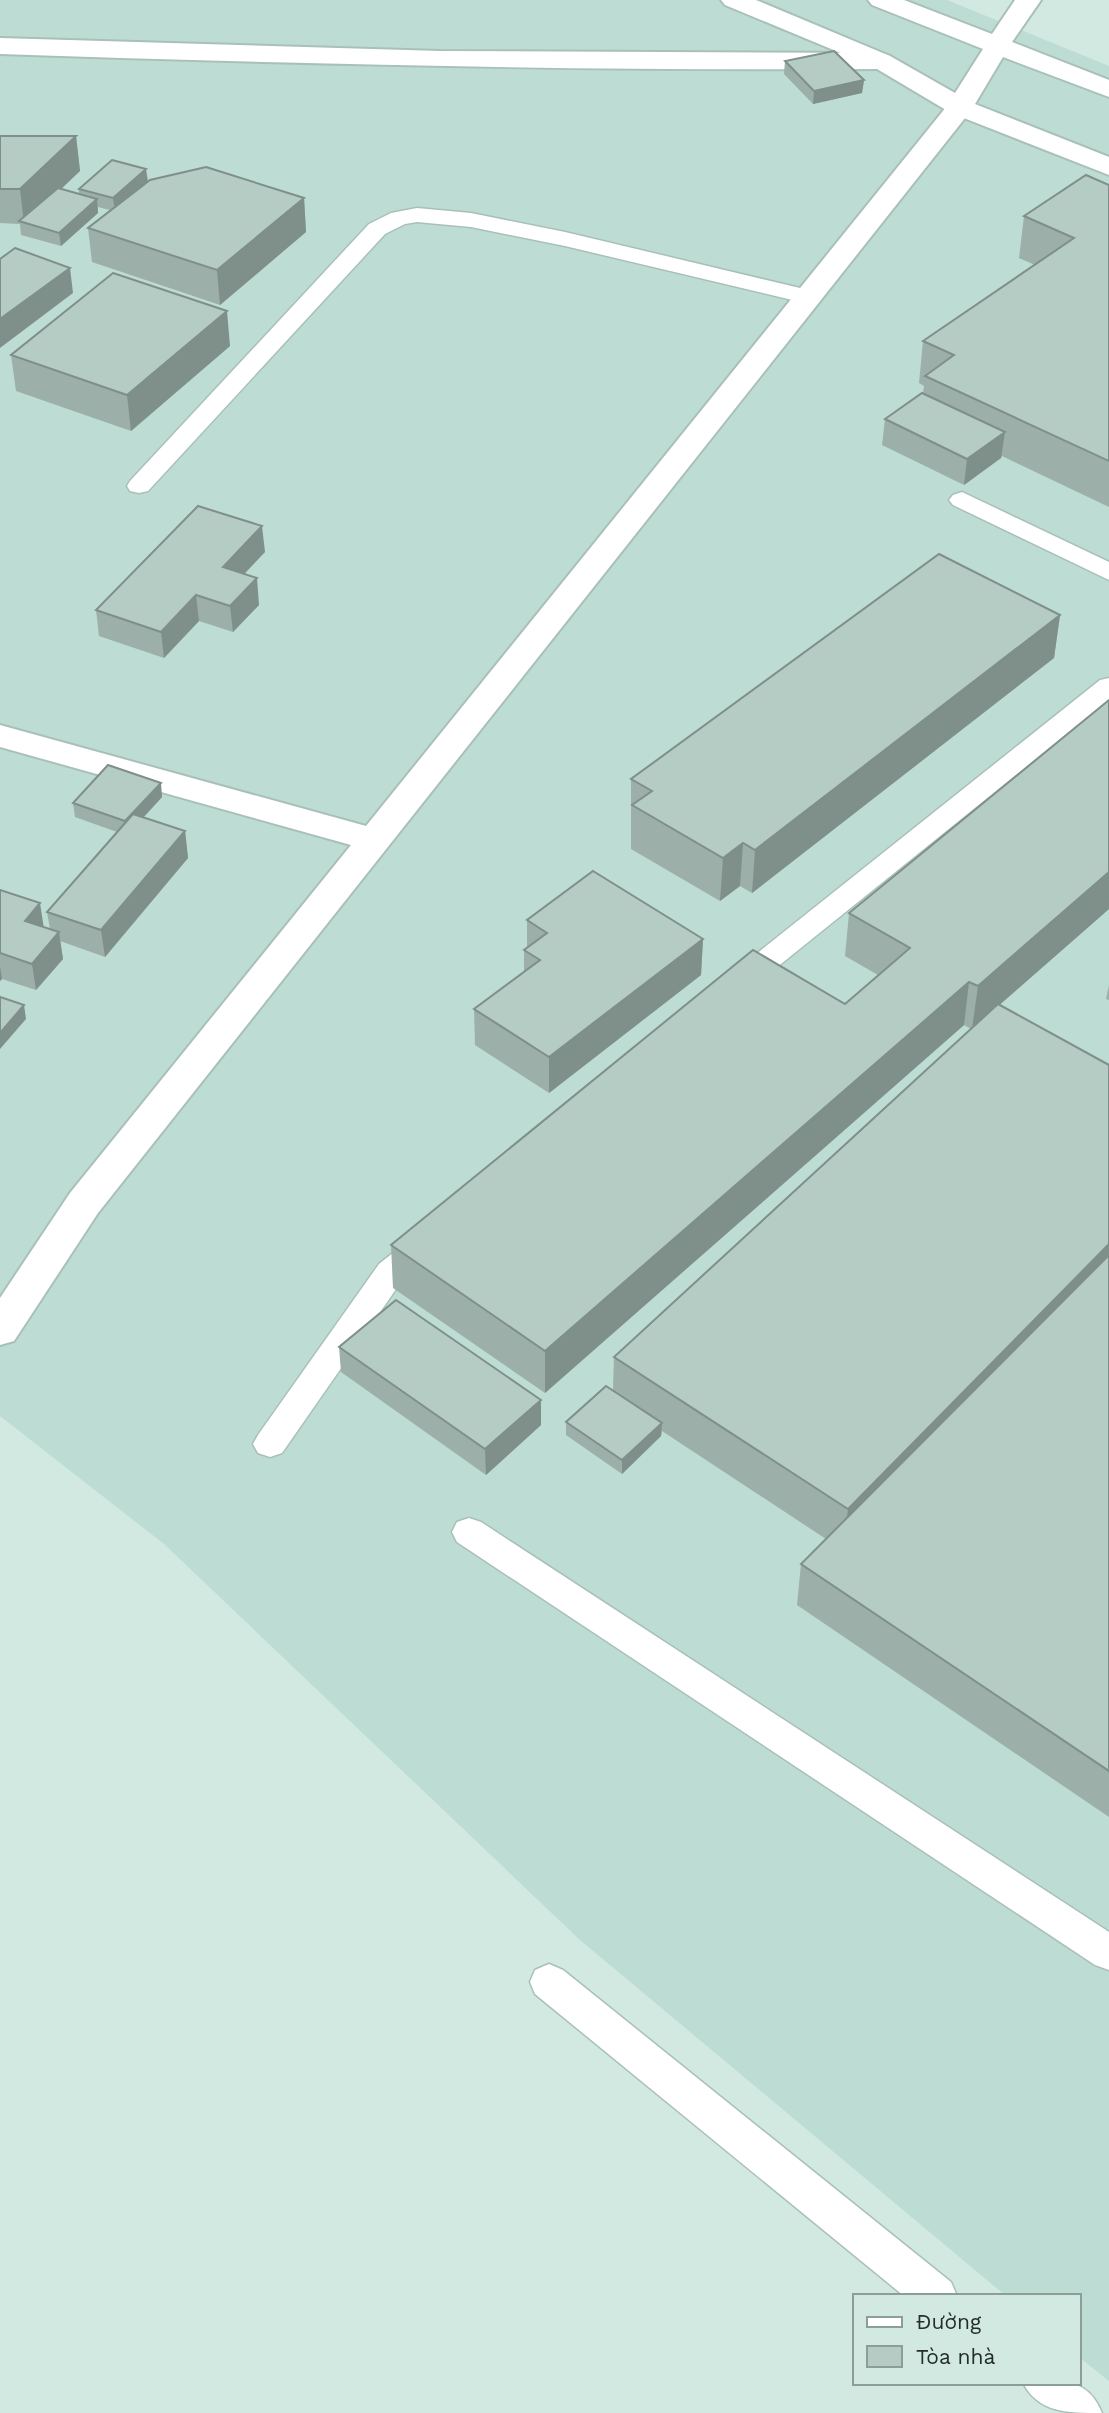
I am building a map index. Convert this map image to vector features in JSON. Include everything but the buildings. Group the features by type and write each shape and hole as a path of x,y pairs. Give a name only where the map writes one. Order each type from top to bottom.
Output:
{"street":[{"path":"734,0 881,61 960,107 1109,167"},
{"path":"881,0 1109,89"},
{"path":"0,1329 84,1203 960,107 996,46 1028,0"},
{"path":"5,49 662,63 881,61"},
{"path":"0,736 376,840"}],"lane":[{"path":"139,486 377,229 399,218 437,215 471,219 809,297"},
{"path":"962,500 1109,572"},
{"path":"717,1001 1109,686"},
{"path":"270,1444 390,1273 443,1229"},
{"path":"469,1532 1109,1953"},
{"path":"549,1982 934,2294"},
{"path":"1046,2385 1081,2413"}],"shaded area":[{"path":"0,0 947,0 1109,66 1109,2381 1081,2359 1081,2294 1004,2294 580,1940 164,1544 0,1416"}]}
